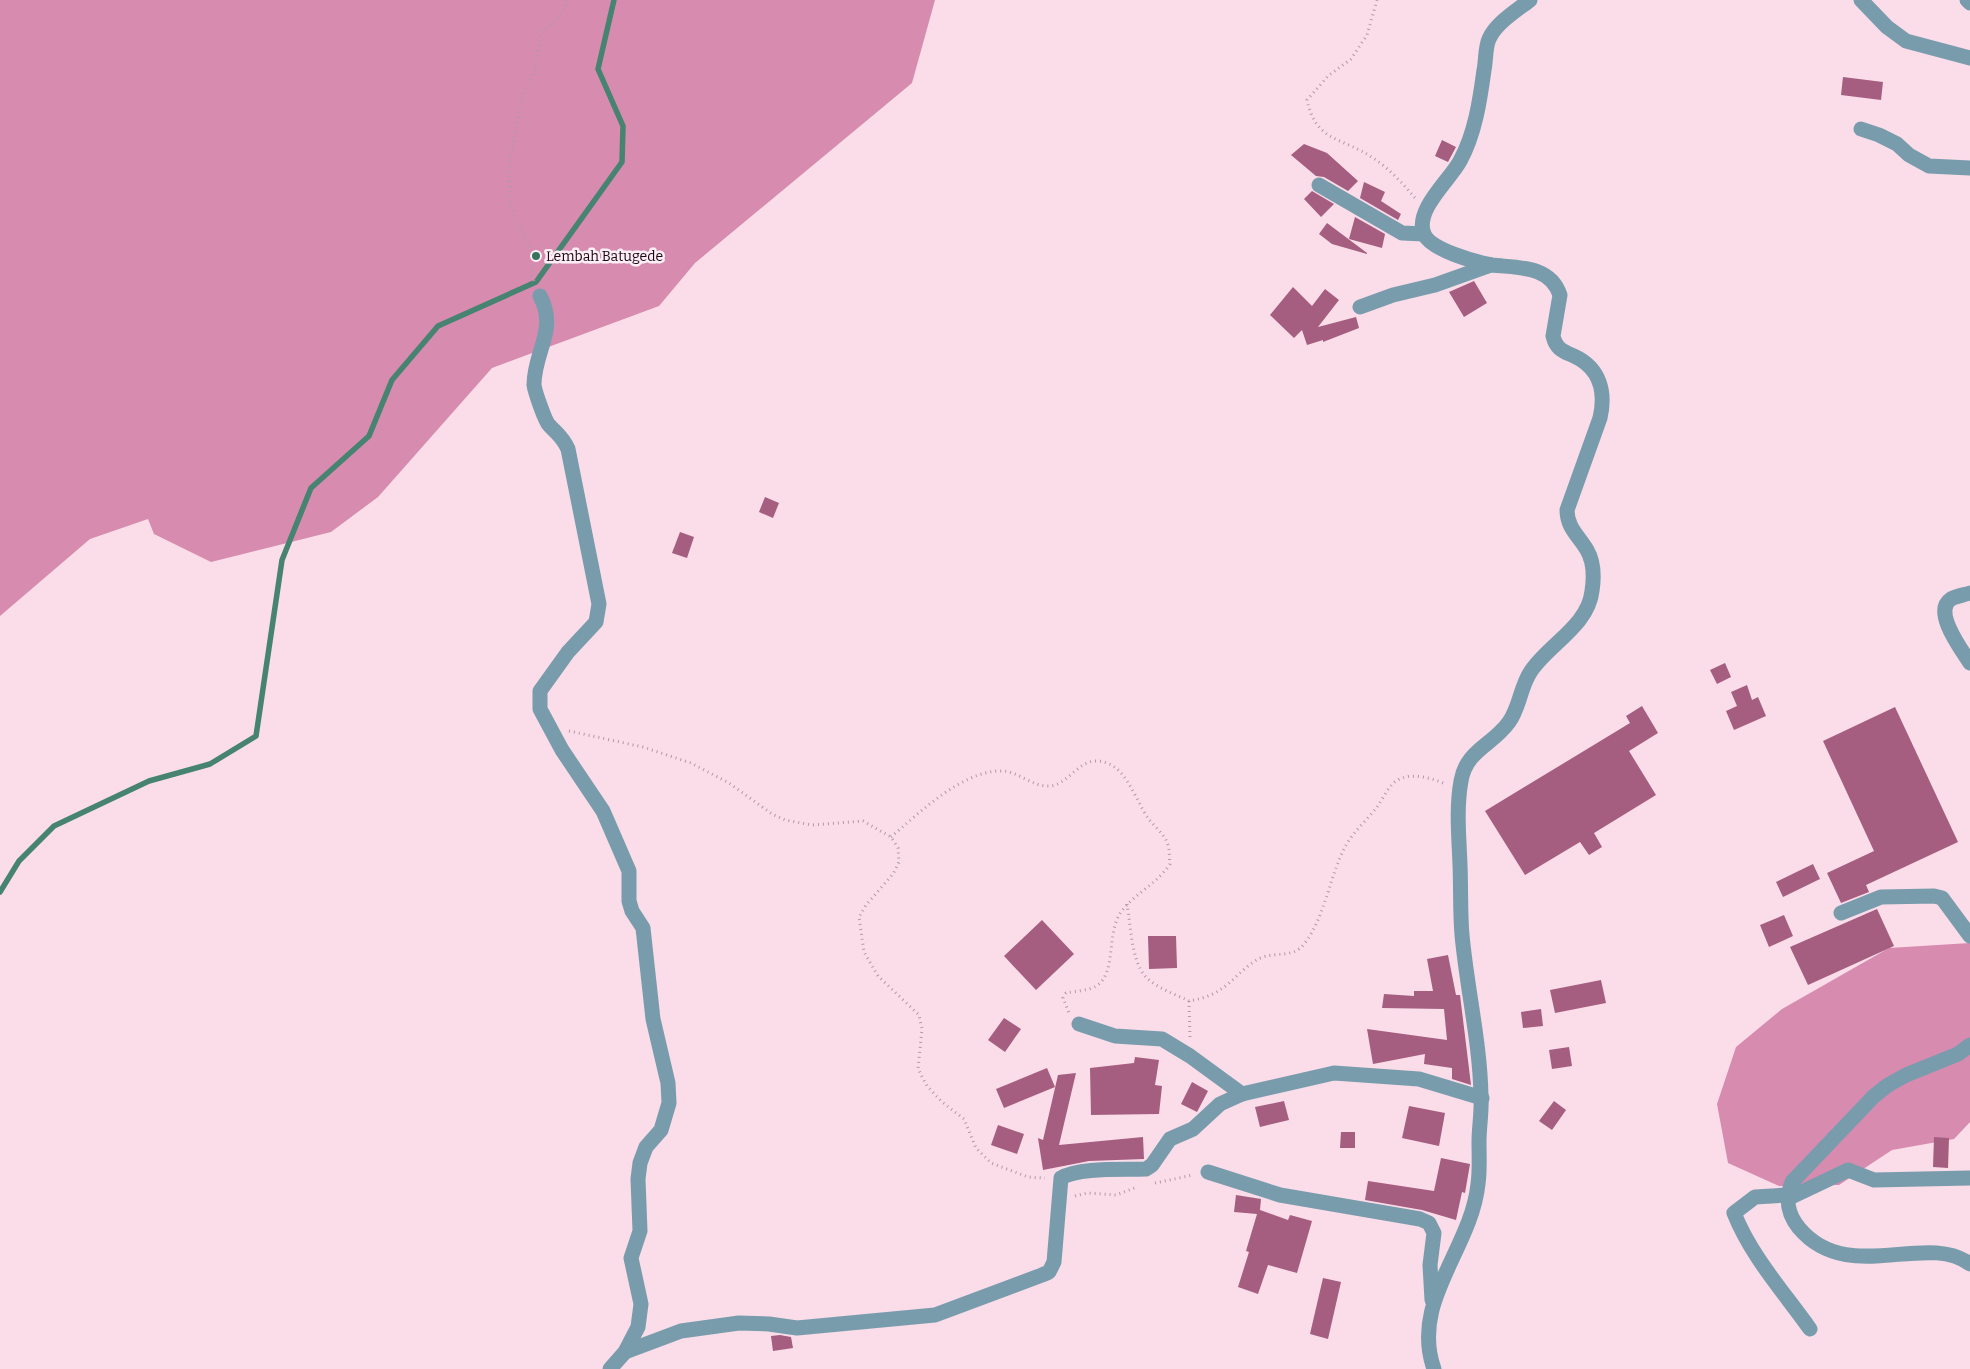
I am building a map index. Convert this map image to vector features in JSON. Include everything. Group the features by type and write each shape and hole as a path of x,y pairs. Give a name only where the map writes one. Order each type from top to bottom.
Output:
{"street":[{"path":"1434,1369 1428,1348 1427,1324 1432,1304 1468,1224 1478,1187 1482,1098 1477,1042 1462,934 1459,802 1461,780 1466,764 1475,751 1500,733 1510,721 1531,671 1584,614 1592,595 1593,583 1591,557 1570,526 1567,510 1600,418 1603,403 1602,389 1597,376 1587,364 1573,355 1564,353 1555,342 1553,336 1560,295 1558,288 1548,277 1536,270 1515,266 1491,265 1438,248 1424,234 1423,225 1426,210 1460,161 1478,111 1489,40 1503,22 1530,0"},
{"path":"1861,0 1887,27 1906,41 1970,58"},
{"path":"1967,0 1970,3"},
{"path":"1861,129 1879,134 1897,144 1909,155 1929,166 1970,168"},
{"path":"1319,185 1402,233 1424,234"},
{"path":"1360,307 1392,294 1435,285 1491,265"},
{"path":"540,296 547,309 548,328 540,347 534,387 547,424 561,435 568,449 599,604 596,622 568,652 540,691 540,710 603,811 629,871 629,901 632,911 643,928 653,1019 668,1083 669,1103 666,1118 661,1130 646,1148 640,1162 638,1180 640,1230 631,1258 641,1304 638,1327 625,1352 610,1369"},
{"path":"1970,593 1950,600 1946,604 1944,613 1949,628 1970,663"},
{"path":"1841,913 1881,897 1934,896 1942,898 1970,936"},
{"path":"1079,1024 1114,1036 1162,1039 1190,1056 1242,1094"},
{"path":"1970,1044 1958,1054 1906,1074 1874,1096 1792,1182 1787,1197 1793,1220 1806,1236 1822,1247 1842,1254 1865,1257 1938,1253 1954,1256 1970,1264"},
{"path":"625,1352 681,1331 739,1323 769,1324 797,1328 935,1315 1042,1275 1049,1272 1054,1262 1061,1178 1066,1174 1146,1169 1152,1165 1170,1139 1192,1129 1220,1104 1242,1094 1334,1073 1419,1079 1482,1098"},
{"path":"1810,1329 1756,1257 1744,1237 1734,1212 1754,1197 1787,1197 1848,1170 1874,1180 1970,1178"},
{"path":"1208,1172 1280,1195 1355,1206 1420,1219 1429,1223 1434,1233 1430,1265 1432,1304"}],"path":[{"path":"532,276 534,255 510,205 509,167 522,97 535,69 541,34 565,9 567,0"},
{"path":"1377,0 1367,35 1351,59 1328,76 1307,100 1308,107 1316,126 1342,143 1371,156 1384,166 1426,210"},
{"path":"551,729 573,731 643,747 691,763 729,784 772,814 785,820 812,825 863,821 892,837 898,848 899,862 893,874 866,905 859,917 860,932 864,952 870,965 919,1016 922,1029 918,1069 927,1086 942,1102 964,1118 976,1148 991,1163 1028,1177 1061,1178"},
{"path":"892,837 936,799 982,772 1004,771 1048,787 1055,785 1093,761 1107,762 1127,780 1148,818 1168,846 1170,864 1162,875 1127,904 1119,915 1110,942 1110,962 1104,980 1095,987 1066,993 1062,998 1068,1012 1079,1024"},
{"path":"1127,904 1137,962 1145,976 1156,984 1189,1001 1217,992 1252,963 1264,957 1294,953 1305,944 1319,917 1344,847 1399,779 1434,779 1447,784 1459,802"},
{"path":"1189,1001 1190,1056"}],"shaded area":[{"path":"0,0 935,0 912,83 695,263 659,306 492,368 378,497 331,532 211,562 154,534 148,519 90,539 0,616"},
{"path":"1970,943 1970,1122 1954,1139 1892,1150 1839,1185 1779,1186 1728,1163 1717,1104 1736,1047 1782,1009 1889,948"}],"building":[{"path":"1843,77 1883,82 1881,100 1841,95"},
{"path":"1442,140 1456,147 1448,162 1435,156"},
{"path":"1304,144 1327,153 1358,181 1348,191 1324,177 1316,176 1291,155"},
{"path":"1364,182 1385,192 1381,201 1401,214 1398,220 1360,198"},
{"path":"1312,191 1334,204 1321,217 1304,199"},
{"path":"1355,217 1385,234 1382,248 1349,239"},
{"path":"1327,223 1367,254 1332,244 1319,234"},
{"path":"1474,281 1487,303 1464,317 1449,292"},
{"path":"1293,287 1312,306 1325,289 1339,300 1318,327 1356,317 1359,328 1323,342 1323,340 1307,345 1302,330 1294,338 1270,315"},
{"path":"765,497 779,503 773,518 759,512"},
{"path":"680,532 694,537 687,558 672,553"},
{"path":"1725,663 1731,677 1717,684 1710,670"},
{"path":"1747,685 1752,700 1758,697 1766,716 1734,730 1726,711 1737,706 1731,692"},
{"path":"1642,706 1658,733 1629,751 1656,795 1594,833 1602,847 1589,855 1580,842 1525,875 1485,811 1630,723 1626,716"},
{"path":"1895,707 1958,842 1866,885 1869,892 1841,903 1827,873 1874,851 1823,741"},
{"path":"1813,864 1820,879 1783,897 1776,882"},
{"path":"1877,909 1894,946 1808,985 1790,947"},
{"path":"1784,915 1793,936 1769,947 1760,925"},
{"path":"1042,920 1074,954 1036,990 1004,956"},
{"path":"1148,936 1176,936 1177,968 1149,969"},
{"path":"1448,955 1456,995 1460,995 1471,1085 1452,1079 1452,1068 1424,1064 1425,1054 1373,1064 1367,1029 1447,1040 1444,1009 1382,1008 1384,994 1414,996 1414,991 1433,991 1427,959"},
{"path":"1601,980 1606,1003 1555,1013 1550,990"},
{"path":"1541,1009 1543,1026 1523,1028 1521,1012"},
{"path":"1004,1018 1021,1029 1005,1052 988,1040"},
{"path":"1569,1047 1572,1066 1552,1069 1549,1050"},
{"path":"1135,1057 1159,1060 1155,1085 1162,1086 1159,1114 1091,1115 1090,1068 1134,1063"},
{"path":"1047,1068 1055,1087 1004,1108 996,1089"},
{"path":"1076,1073 1059,1145 1143,1137 1144,1159 1089,1161 1043,1170 1038,1138 1043,1140 1058,1075"},
{"path":"1192,1082 1208,1091 1197,1112 1181,1104"},
{"path":"1284,1101 1289,1120 1260,1127 1255,1107"},
{"path":"1554,1101 1566,1110 1552,1130 1539,1121"},
{"path":"1409,1106 1445,1113 1439,1146 1402,1138"},
{"path":"998,1125 1024,1134 1017,1154 991,1145"},
{"path":"1341,1132 1355,1132 1355,1148 1340,1148"},
{"path":"1934,1137 1949,1138 1948,1168 1933,1167"},
{"path":"1441,1158 1470,1164 1465,1193 1462,1192 1456,1220 1422,1210 1365,1200 1368,1181 1434,1191"},
{"path":"1236,1195 1261,1199 1260,1210 1288,1220 1290,1215 1312,1221 1297,1273 1268,1265 1258,1294 1238,1287 1249,1252 1246,1251 1257,1214 1234,1212"},
{"path":"1323,1278 1341,1282 1328,1339 1310,1334"},
{"path":"771,1336 791,1337 793,1348 773,1351"}],"waterway":[{"path":"0,892 19,861 54,826 149,781 210,764 256,736 282,560 311,488 369,436 392,380 438,326 536,282 622,162 623,126 598,69 614,0"}],"place":[{"name":"Lembah Batugede","path":"536,256"}]}
